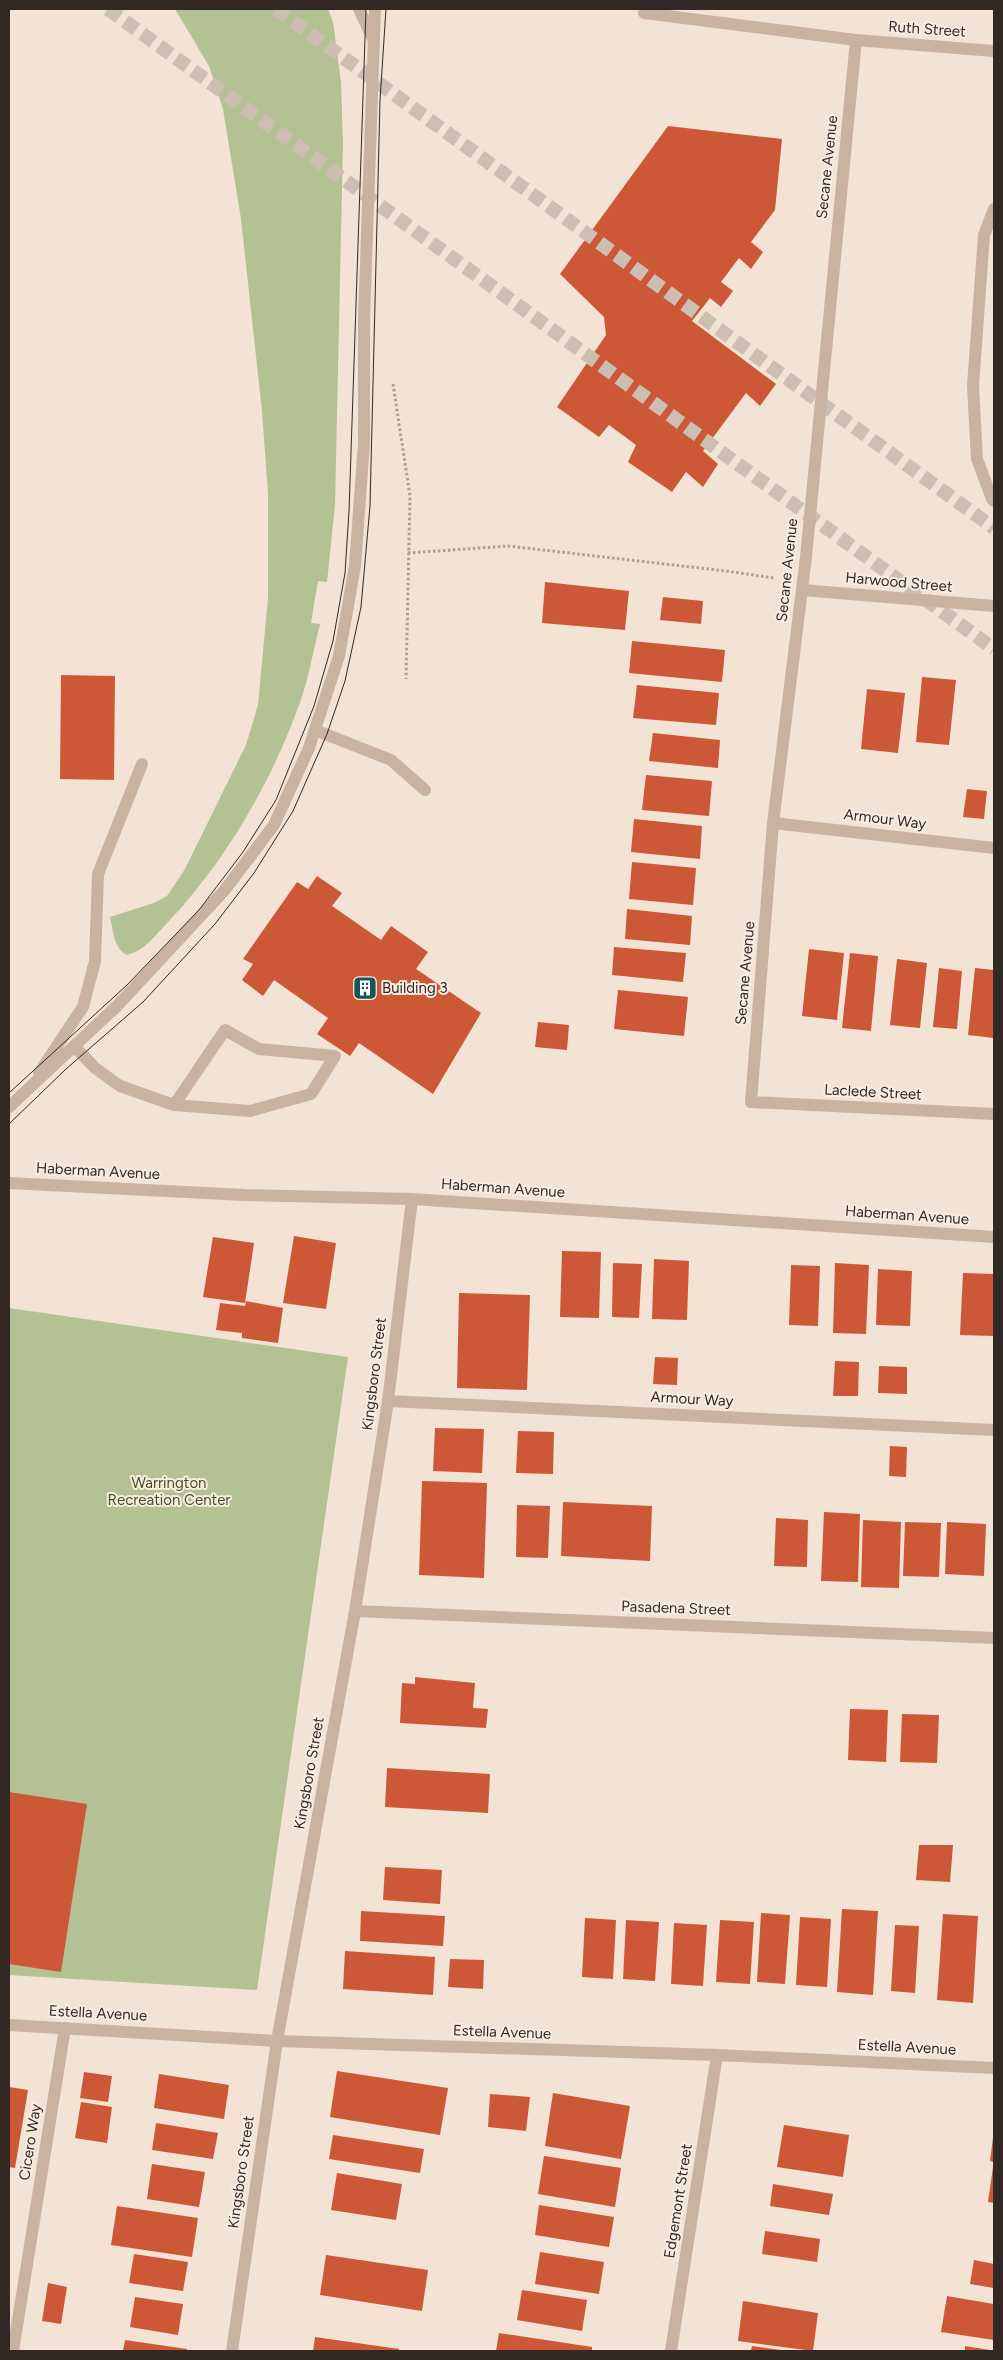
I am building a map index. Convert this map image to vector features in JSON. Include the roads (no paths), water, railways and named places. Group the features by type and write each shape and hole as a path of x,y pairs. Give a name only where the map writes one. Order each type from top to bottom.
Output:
{"street":[{"path":"359,9 373,40"},
{"path":"9,1106 122,1001 224,891 274,825 309,748 339,656 355,566 364,442 364,319 375,9"},
{"name":"Ruth Street","path":"645,9 644,13 856,40 994,51"},
{"name":"Secane Avenue","path":"751,1102 773,823 802,590 856,40"},
{"path":"994,209 984,235 973,386 977,459 994,501"},
{"name":"Harwood Street","path":"802,590 994,606"},
{"path":"315,730 391,760 425,790"},
{"path":"32,1083 83,1007 95,961 98,874 142,764"},
{"name":"Armour Way","path":"773,823 994,848"},
{"path":"74,1046 95,1068 120,1086 174,1105 250,1111 311,1094 335,1056 258,1049 225,1030 174,1105"},
{"name":"Laclede Street","path":"751,1102 994,1114"},
{"name":"Haberman Avenue","path":"9,1183 244,1195 412,1199 994,1237"},
{"name":"Kingsboro Street","path":"232,2351 277,2041 356,1611 388,1401 412,1199"},
{"name":"Armour Way","path":"388,1401 994,1430"},
{"name":"Pasadena Street","path":"356,1611 994,1638"},
{"name":"Estella Avenue","path":"9,2024 277,2041 717,2055 994,2068"},
{"name":"Cicero Way","path":"13,2351 65,2028"},
{"name":"Edgemont Street","path":"671,2351 717,2055"}],"tunnel":[{"path":"108,9 994,649"},
{"path":"276,9 994,528"}],"tram line":[{"path":"9,1093 127,985 199,910 243,852 276,800 314,706 333,641 345,573 349,511 366,9"},
{"path":"9,1124 66,1069 143,1002 215,924 254,873 293,811 327,734 345,681 361,607 370,506 380,100 386,9"}],"place":[{"name":"Building 3","path":"365,988"}],"park label":[{"name":"Warrington Recreation Center","path":"169,1492"}]}
